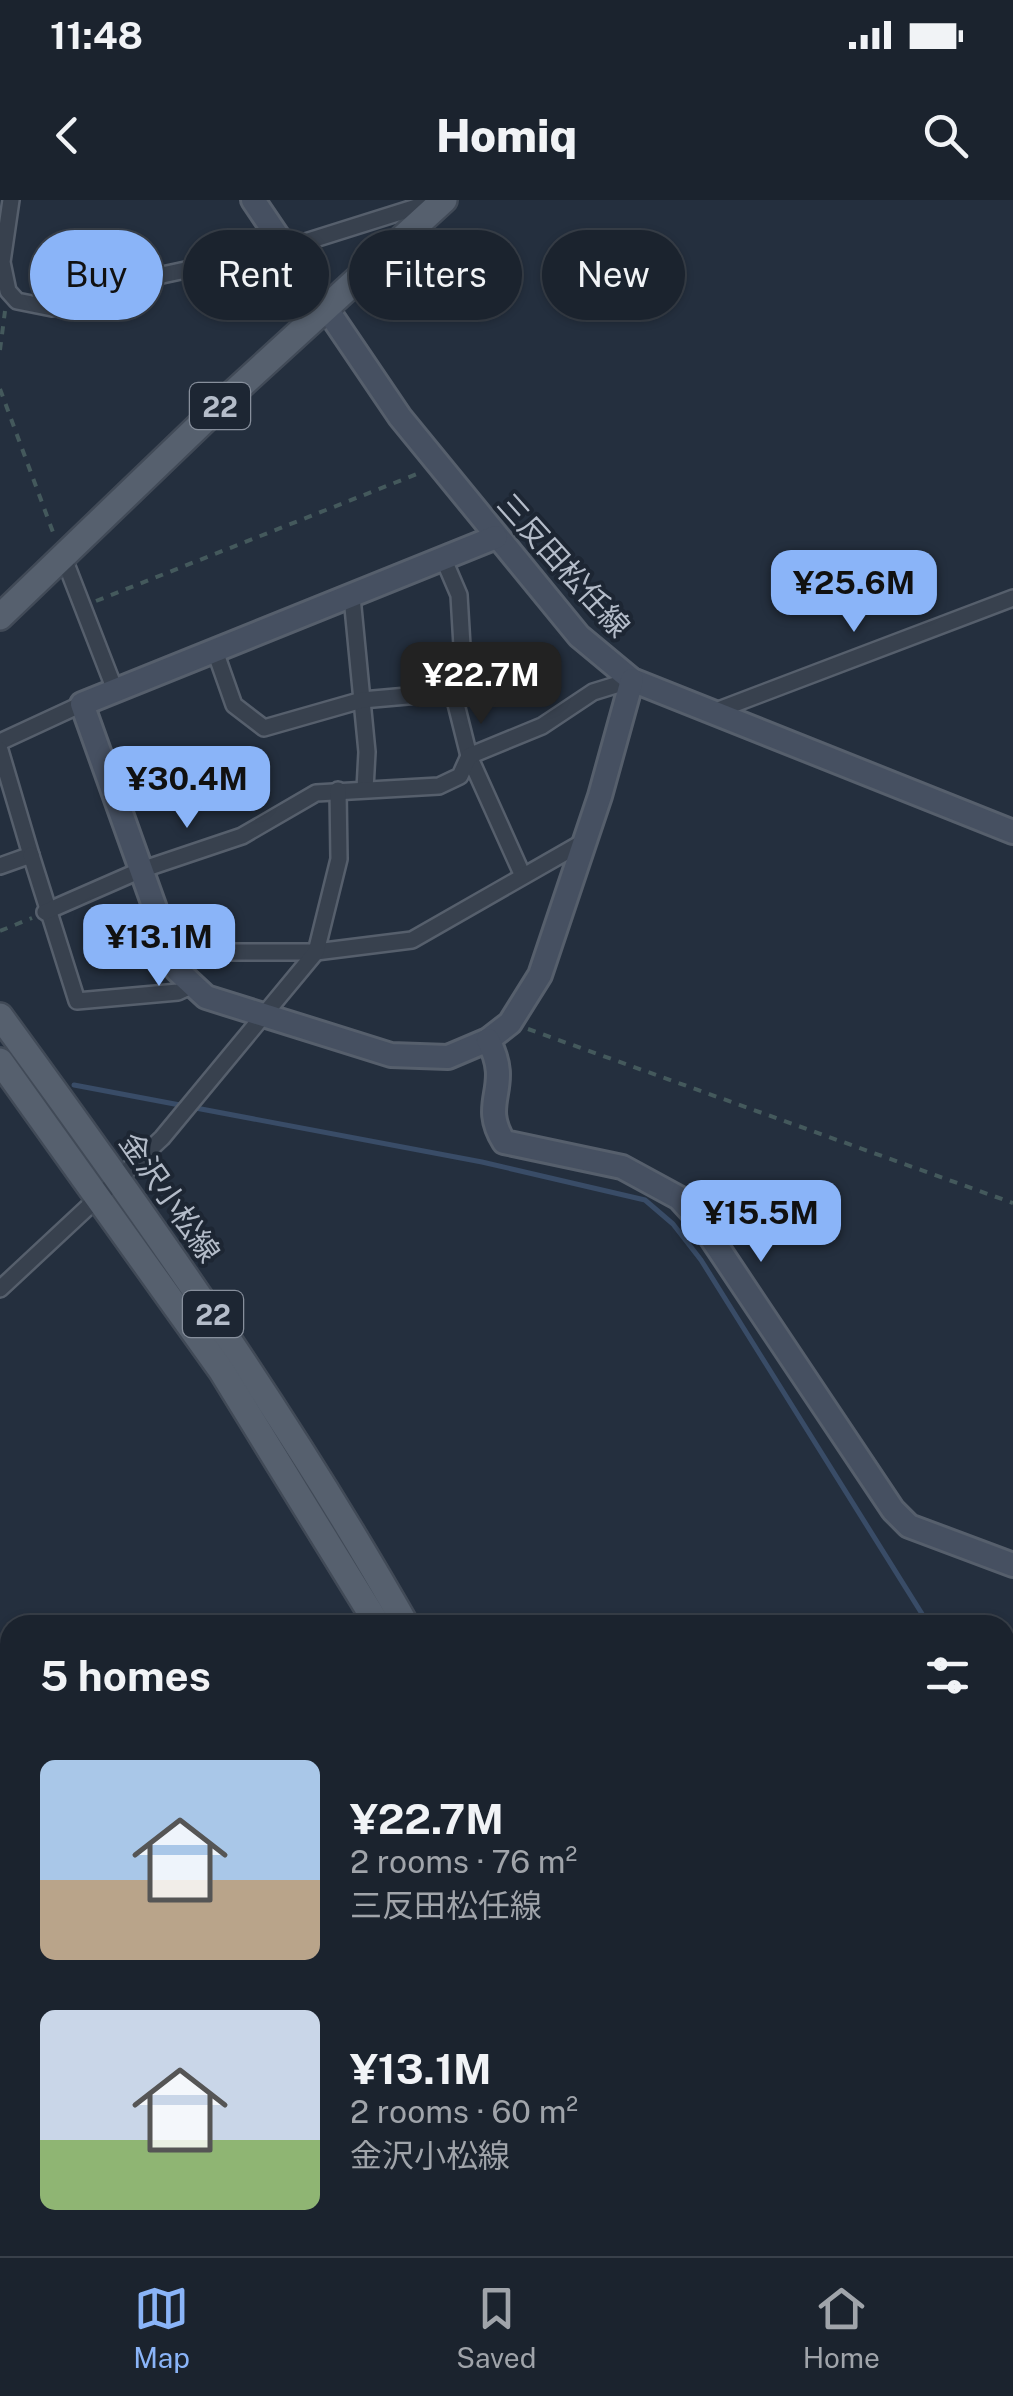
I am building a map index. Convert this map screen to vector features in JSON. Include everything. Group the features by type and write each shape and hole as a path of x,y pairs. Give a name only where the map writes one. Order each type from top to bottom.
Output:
{"main road":[{"name":"22","path":"329,303 430,205"},
{"name":"22","path":"0,617 311,320"},
{"name":"金沢小松線","path":"0,1016 372,1615"},
{"name":"金沢小松線","path":"0,1062 109,1187 332,1495 400,1615"}],"street":[{"path":"11,200 2,262 8,291 16,301 52,308 183,271"},
{"name":"三反田松任線","path":"258,204 272,230"},
{"path":"329,235 430,205"},
{"name":"三反田松任線","path":"329,317 439,465 579,636 632,680 1013,832"},
{"path":"0,742 115,690 496,536"},
{"path":"63,556 115,690"},
{"path":"444,560 458,595 462,646 454,692 469,756 523,876"},
{"path":"352,596 365,789"},
{"path":"710,714 1013,598"},
{"path":"215,651 234,705 264,728 362,700 454,692"},
{"path":"46,912 141,870 242,836 316,792 438,786 460,776 469,756 542,726 593,692 632,680"},
{"path":"82,704 177,970 191,986 206,997 391,1055 448,1057 488,1040 510,1023 540,975 585,841 632,680"},
{"path":"0,750 46,912 77,1001 178,992 191,986"},
{"path":"0,1290 173,1125 268,1015 316,952 340,859 338,790"},
{"path":"171,952 316,952 412,940 585,841"},
{"path":"0,866 31,855"},
{"path":"488,1040 502,1075 492,1112 504,1142 622,1167 679,1198 700,1221 894,1510 910,1526 1013,1566"}],"path":[{"path":"0,350 8,291"},
{"path":"1,392 63,556"},
{"path":"83,607 439,465"},
{"path":"0,932 46,912"},
{"path":"510,1023 1013,1204"}],"waterway":[{"path":"74,1085 482,1162 645,1200 673,1224 701,1260 923,1615"}]}
